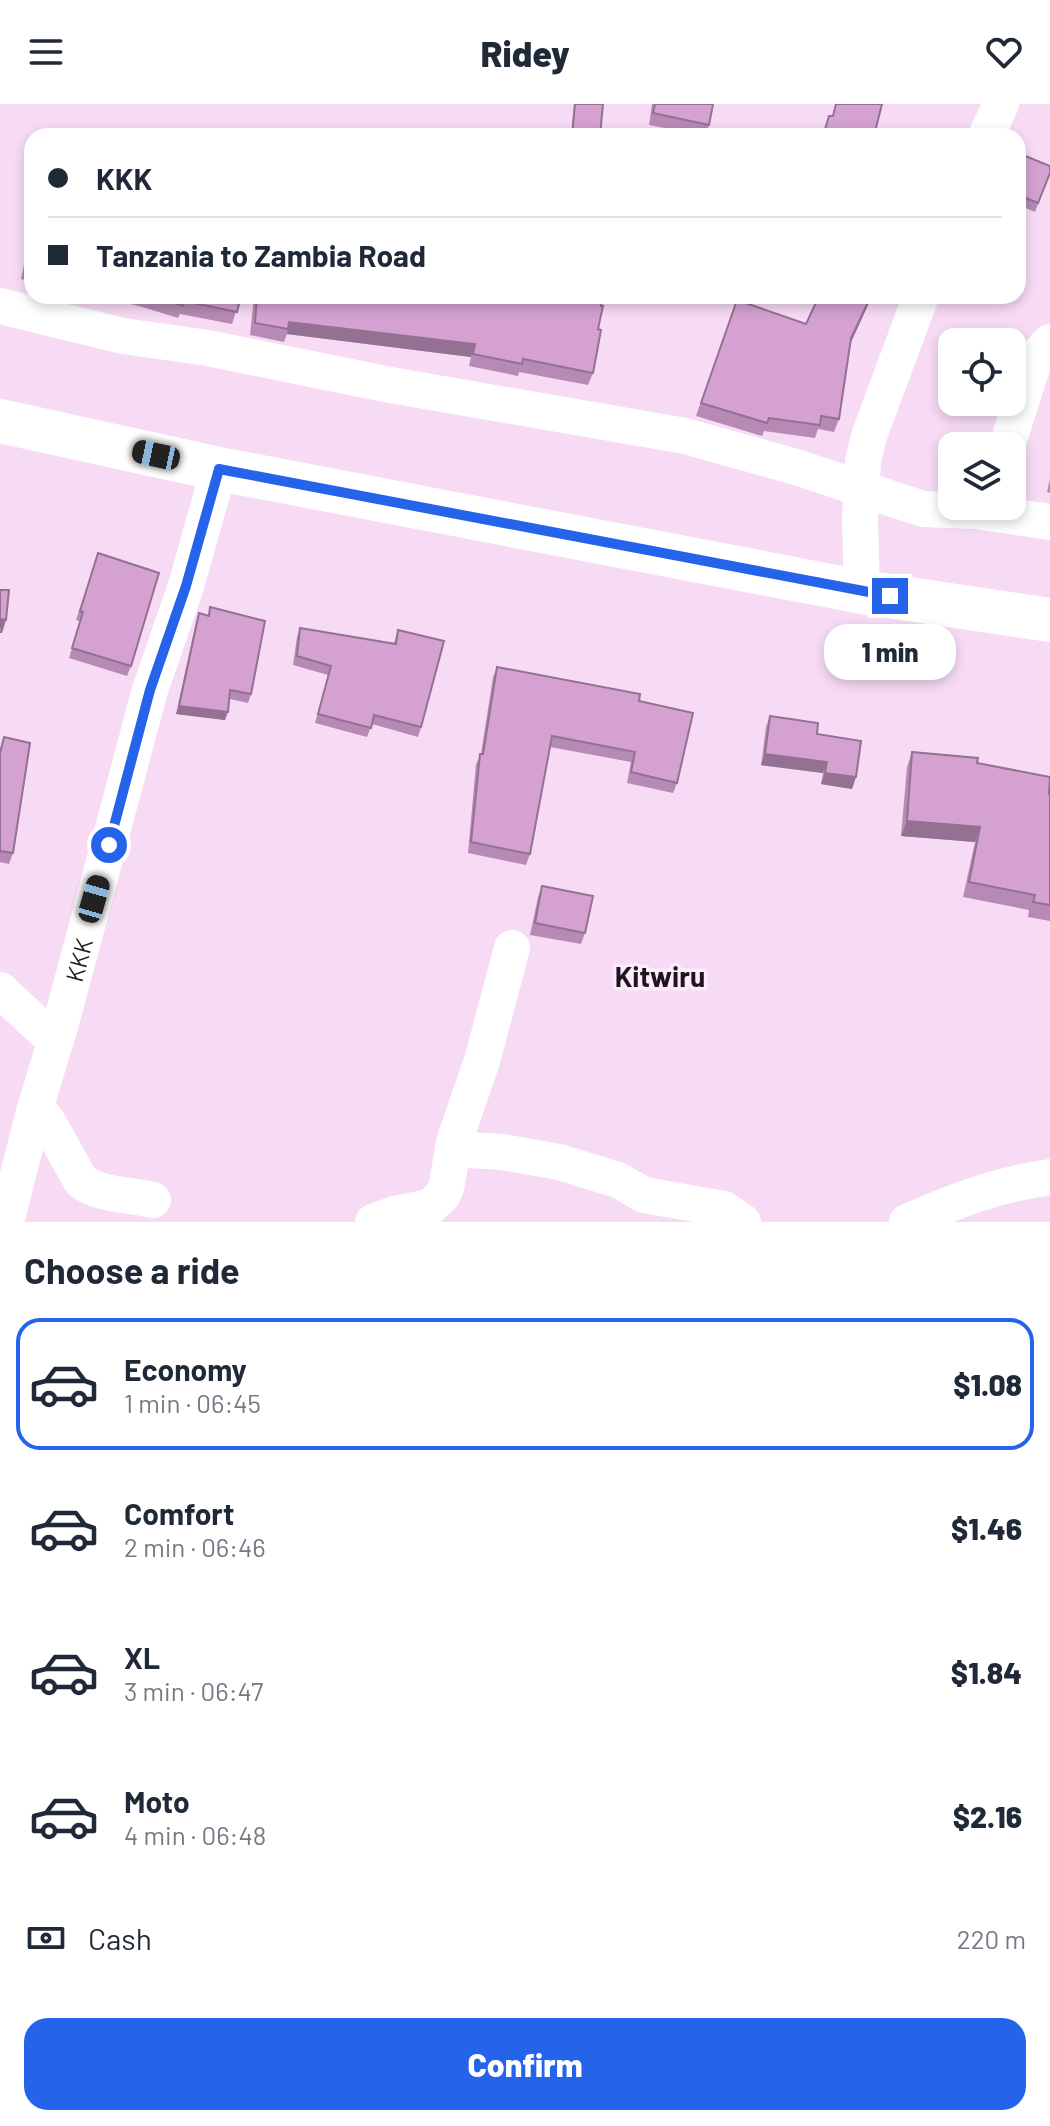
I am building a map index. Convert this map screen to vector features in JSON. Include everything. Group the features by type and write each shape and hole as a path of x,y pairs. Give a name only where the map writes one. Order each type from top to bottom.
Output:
{"highway":[{"path":"0,421 219,469 862,592 1050,620"}],"street":[{"path":"990,128 1001,104"},
{"path":"862,592 860,518 863,461 869,436 918,304"},
{"path":"0,306 123,336 208,348 473,400 685,436 796,467 923,509 938,509"},
{"path":"1011,432 1035,358 1050,342"},
{"name":"KKK","path":"6,1222 150,690 186,586 219,469"},
{"path":"1026,517 1050,522"},
{"path":"373,1222 436,1203 446,1188 453,1149 482,1061 512,948"},
{"path":"0,990 55,1041"},
{"path":"36,1106 81,1181 102,1191 153,1200"},
{"path":"453,1149 502,1152 559,1162 618,1180 644,1195 724,1209 743,1222"},
{"path":"907,1222 1000,1186 1050,1177"}],"building":[{"path":"575,104 603,104 601,128 573,128"},
{"path":"655,104 713,104 709,125 653,113"},
{"path":"836,104 882,104 876,128 825,128 829,116 833,116"},
{"path":"1026,156 1050,166 1038,203 1026,198"},
{"path":"198,304 239,304 237,312"},
{"path":"256,304 603,306 593,373 523,359 522,364 473,354 475,344 289,322 288,329 255,323"},
{"path":"736,304 748,304 806,324 815,304 867,304 851,338 839,419 821,416 820,425 769,418 767,423 701,403"},
{"path":"98,553 159,573 131,666 72,648"},
{"path":"0,590 9,590 6,620 1,619 0,628"},
{"path":"210,607 265,621 251,694 230,690 228,712 179,706 199,613 209,616"},
{"path":"300,628 396,644 398,630 444,641 421,727 374,715 371,728 318,714 331,666 297,656"},
{"path":"497,667 640,694 639,701 693,713 677,783 631,772 635,752 552,736 530,854 471,842 480,754 483,754"},
{"path":"770,716 818,723 817,734 861,741 856,777 825,773 827,762 765,754"},
{"path":"4,737 30,743 13,853 0,851 0,754"},
{"path":"912,752 978,758 977,763 1050,777 1050,905 1033,902 1035,895 969,882 980,827 907,821"},
{"path":"542,886 593,896 585,933 535,923"}],"district":[{"name":"Kitwiru","path":"660,976"}],"route":[{"path":"109,845 150,690 186,586 219,469 890,596"}]}
